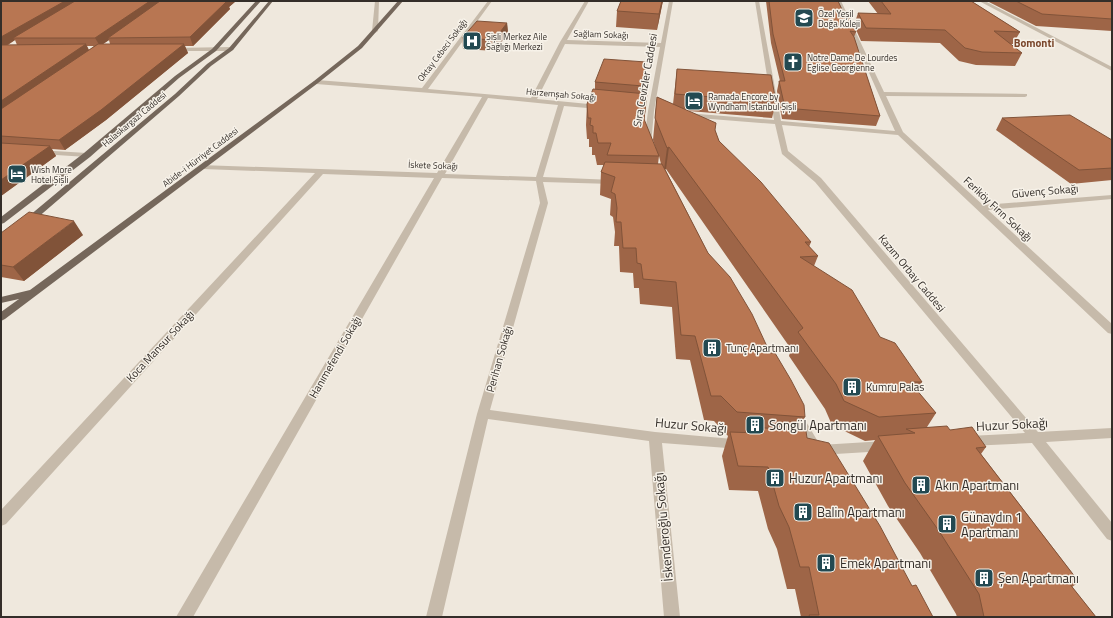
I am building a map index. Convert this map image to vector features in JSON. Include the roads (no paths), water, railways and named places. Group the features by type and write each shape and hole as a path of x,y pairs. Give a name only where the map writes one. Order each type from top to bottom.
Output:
{"main road":[{"name":"Halaskargazi Caddesi","path":"1,221 87,154 177,77 214,50 259,1"},
{"name":"Halaskargazi Caddesi","path":"21,226 176,95 209,65 231,49 271,1"},
{"name":"Abide-i Hürriyet Caddesi","path":"1,317 316,82 360,47 401,1"},
{"path":"1,300 34,292"}],"street":[{"path":"375,31 377,1"},
{"name":"Oktay Cebeci Sokağı","path":"424,90 490,1"},
{"path":"533,101 563,42 587,1"},
{"name":"Kazım Orbay Caddesi","path":"757,1 778,124 785,152 818,180 1035,438 1112,534"},
{"name":"Feriköy Fırın Sokağı","path":"839,1 900,133 1112,330"},
{"path":"981,1 1112,69"},
{"name":"Sıra Cevizler Caddesi","path":"650,151 647,140 663,45 668,2"},
{"name":"Sağlam Sokağı","path":"563,42 663,45"},
{"path":"168,50 231,49"},
{"path":"1095,60 1112,62"},
{"name":"Harzemşah Sokağı","path":"316,82 424,90 485,97 606,107"},
{"path":"882,94 1025,95"},
{"name":"Hanımefendi Sokağı","path":"184,617 485,97"},
{"path":"538,179 562,103"},
{"path":"675,114 778,124 900,133"},
{"path":"31,151 87,154"},
{"name":"İskete Sokağı","path":"203,167 624,182"},
{"name":"Koca Mansur Sokağı","path":"1,520 320,172"},
{"name":"Perihan Sokağı","path":"434,617 483,414 544,203 538,179"},
{"path":"1102,197 1112,205"},
{"name":"Güvenç Sokağı","path":"980,208 1112,197"},
{"path":"789,402 819,453"},
{"name":"Huzur Sokağı","path":"483,414 655,437 752,445"},
{"name":"Huzur Sokağı","path":"956,442 1112,433"},
{"name":"İskenderoğlu Sokağı","path":"655,437 672,617"},
{"path":"800,449 819,453 901,445"}],"place":[{"name":"Özel Yeşil Doğa Koleji","path":"804,18"},
{"name":"Şişli Merkez Aile Sağlığı Merkezi","path":"472,41"},
{"name":"Notre Dame De Lourdes Eglise Georgienne","path":"793,62"},
{"name":"Ramada Encore by Wyndham İstanbul Şişli","path":"694,101"},
{"name":"Wish More Hotel Şişli","path":"17,174"},
{"name":"Tunç Apartmanı","path":"712,348"},
{"name":"Kumru Palas","path":"852,387"},
{"name":"Songül Apartmanı","path":"755,425"},
{"name":"Huzur Apartmanı","path":"775,478"},
{"name":"Akın Apartmanı","path":"921,485"},
{"name":"Balin Apartmanı","path":"803,512"},
{"name":"Günaydın 1 Apartmanı","path":"947,524"},
{"name":"Emek Apartmanı","path":"826,563"},
{"name":"Şen Apartmanı","path":"984,578"}],"district":[{"name":"Bomonti","path":"1034,43"}]}
